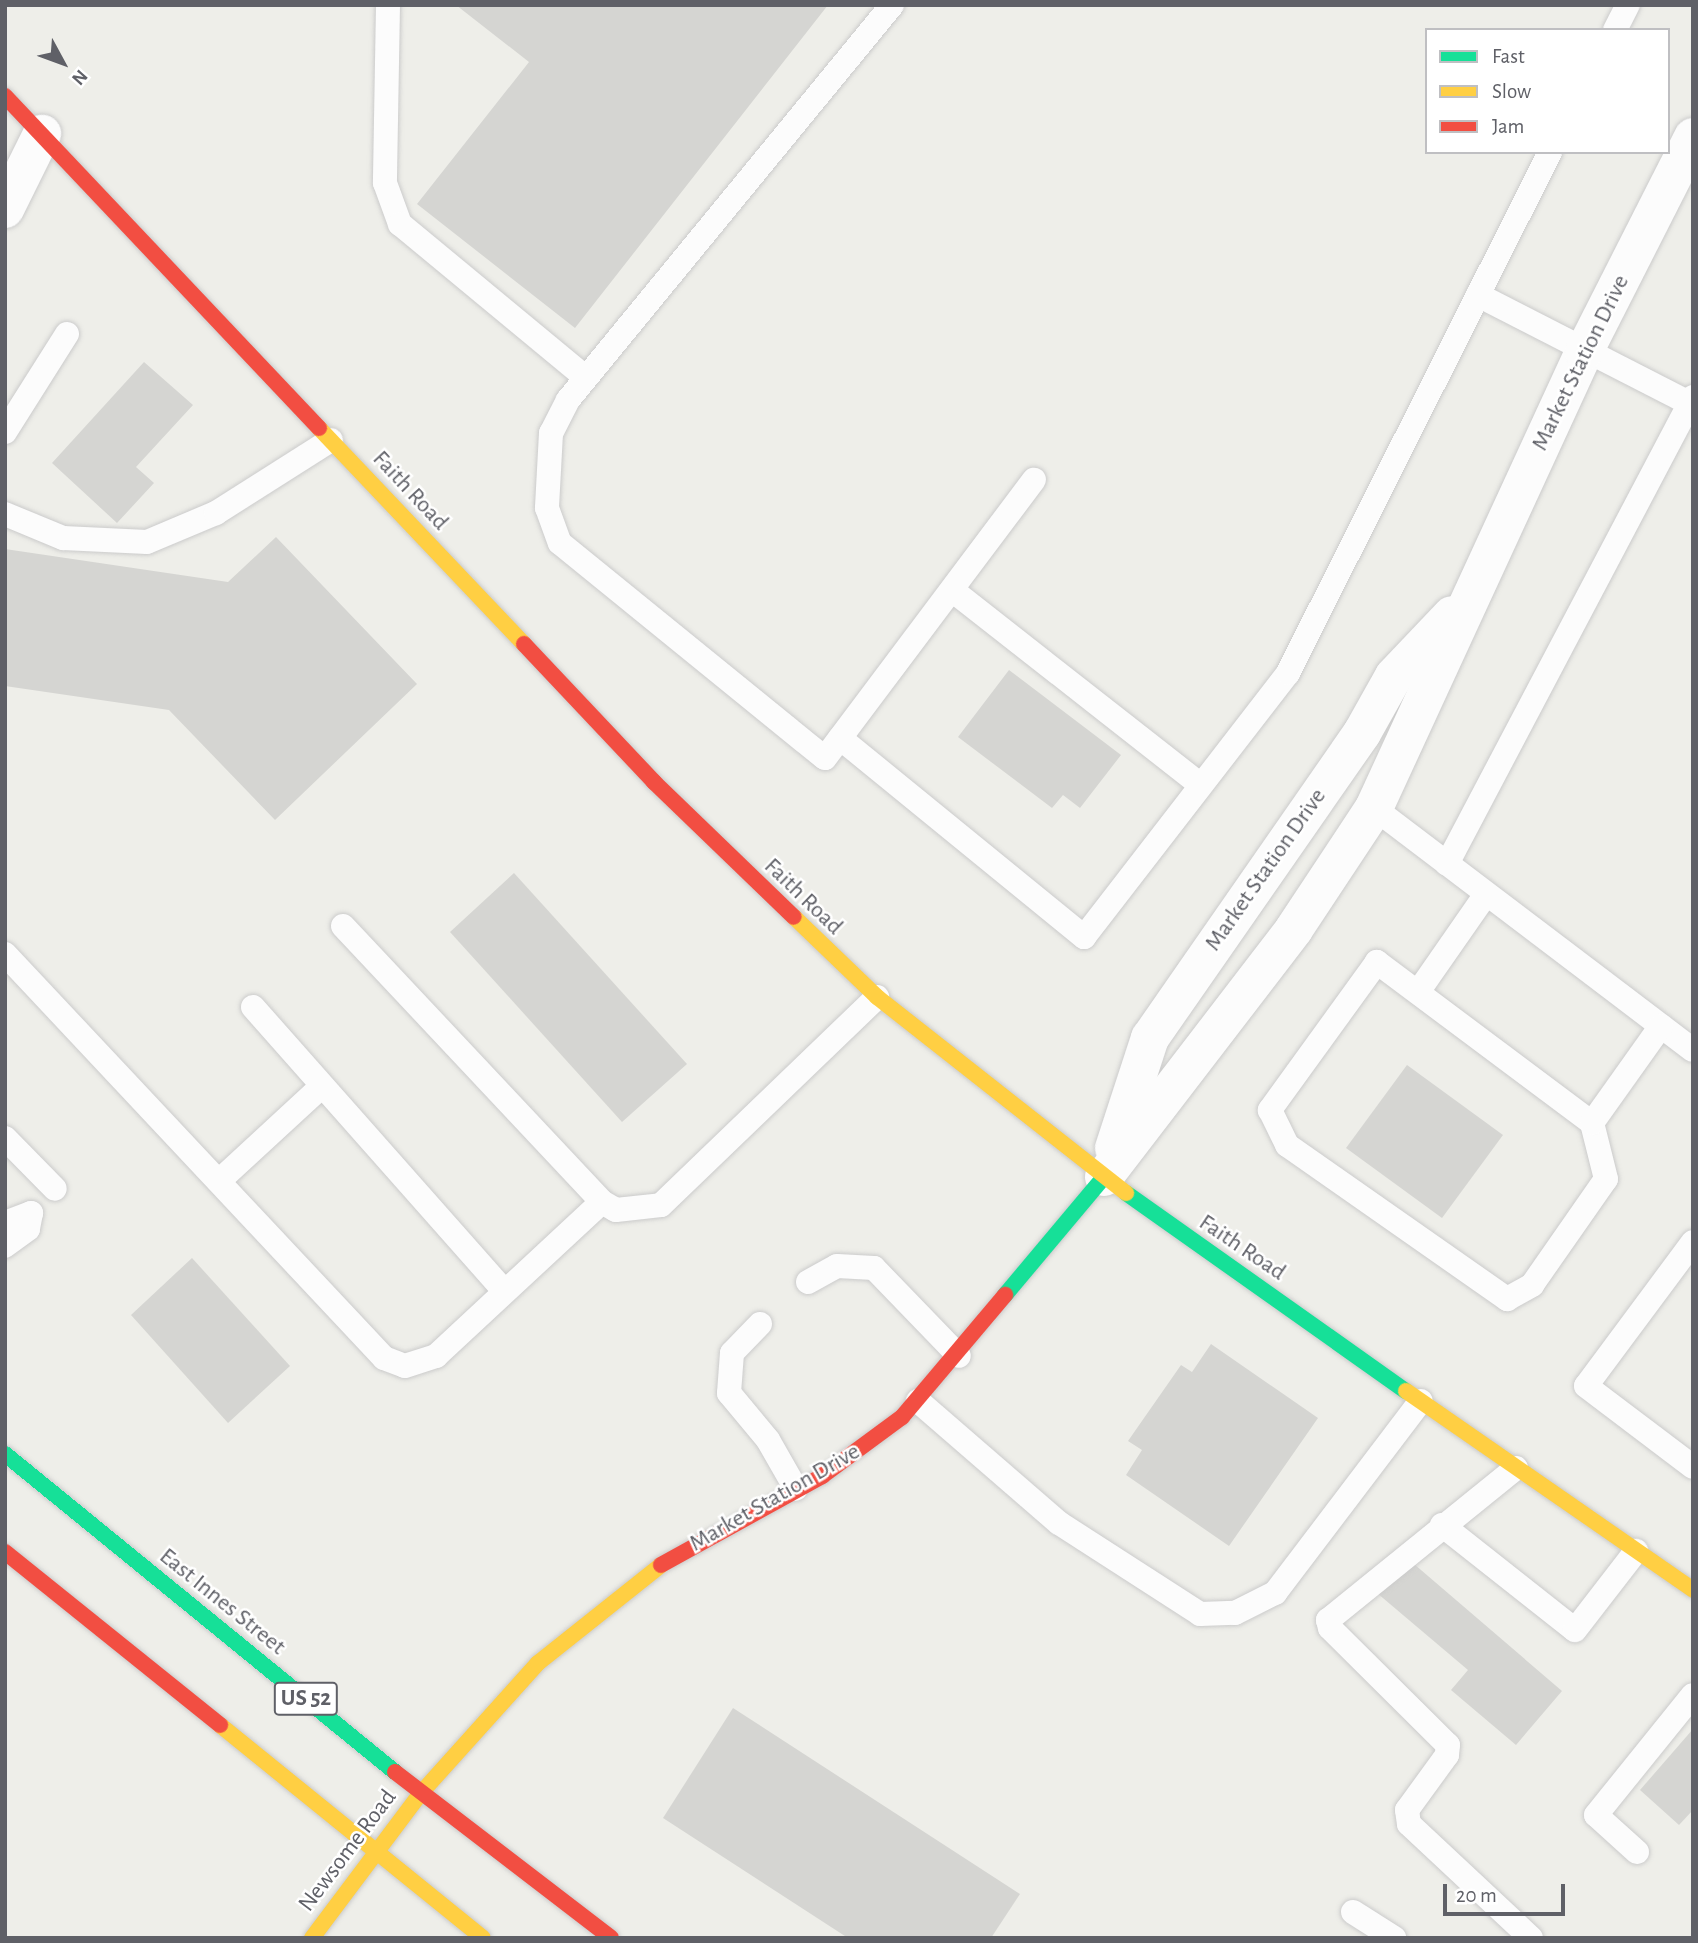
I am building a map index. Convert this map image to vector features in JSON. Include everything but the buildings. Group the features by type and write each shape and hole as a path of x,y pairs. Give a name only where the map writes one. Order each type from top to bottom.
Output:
{"main road":[{"name":"Faith Road","path":"5,96 662,790 877,997 1104,1177 1693,1590"},
{"name":"Market Station Drive","path":"421,1793 507,1695 604,1605 672,1556 796,1489 863,1448 918,1401 958,1356 1060,1224 1104,1177"},
{"name":"East Innes Street","path":"5,1454 421,1793 611,1938"},
{"path":"5,1552 373,1852 483,1938"},
{"name":"Newsome Road","path":"312,1938 373,1852 421,1793"}],"street":[{"path":"5,209 42,134"},
{"name":"Market Station Drive","path":"1104,1177 1294,929 1374,808 1584,352 1693,137"},
{"name":"Market Station Drive","path":"1104,1177 1150,1038 1362,733 1394,676 1475,590"}],"lane":[{"path":"388,5 385,183 400,224 586,378"},
{"path":"892,5 586,378 551,433 547,508 560,543 825,758 1034,480"},
{"path":"1616,28 1628,5"},
{"path":"840,738 1084,937 1288,673 1549,154"},
{"path":"1447,864 1691,402 1584,352 1478,295"},
{"path":"5,432 67,334"},
{"path":"5,514 64,538 147,542 216,513 331,440"},
{"path":"952,590 1201,785"},
{"path":"1374,808 1693,1050"},
{"path":"1418,992 1486,894"},
{"path":"343,926 602,1202 616,1210 661,1205 877,997"},
{"path":"5,954 384,1358 405,1366 436,1356 602,1202"},
{"path":"1377,962 1592,1123 1606,1179 1532,1285 1507,1299 1287,1145 1270,1110 1377,962"},
{"path":"253,1007 505,1292"},
{"path":"1592,1123 1661,1026"},
{"path":"219,1181 322,1086"},
{"path":"5,1138 55,1189"},
{"path":"5,1223 31,1213 29,1229 5,1246"},
{"path":"1693,1242 1586,1386 1693,1467"},
{"path":"808,1282 837,1266 874,1268 958,1356"},
{"path":"760,1324 732,1353 729,1393 768,1440 796,1489"},
{"path":"918,1401 1059,1523 1200,1614 1235,1613 1275,1593 1421,1401"},
{"path":"1516,1468 1442,1525 1328,1620 1329,1628 1448,1745 1447,1755 1407,1810 1409,1824 1516,1932"},
{"path":"1442,1525 1576,1630 1636,1551"},
{"path":"1637,1852 1596,1815 1693,1695"},
{"path":"1353,1912 1394,1938"}],"traffic: fast":[{"path":"1005,1295 1104,1177"},
{"path":"1126,1193 1406,1391"},
{"path":"5,1454 395,1772"}],"traffic: slow":[{"path":"319,428 524,644"},
{"path":"794,917 877,997 1126,1193"},
{"path":"1406,1391 1693,1590"},
{"path":"312,1938 421,1793 538,1663 661,1565"},
{"path":"220,1725 483,1938"}],"traffic: jam":[{"path":"5,96 319,428"},
{"path":"524,644 654,782 794,917"},
{"path":"661,1565 822,1476 902,1417 1005,1295"},
{"path":"5,1552 220,1725"},
{"path":"395,1772 611,1938"}]}
